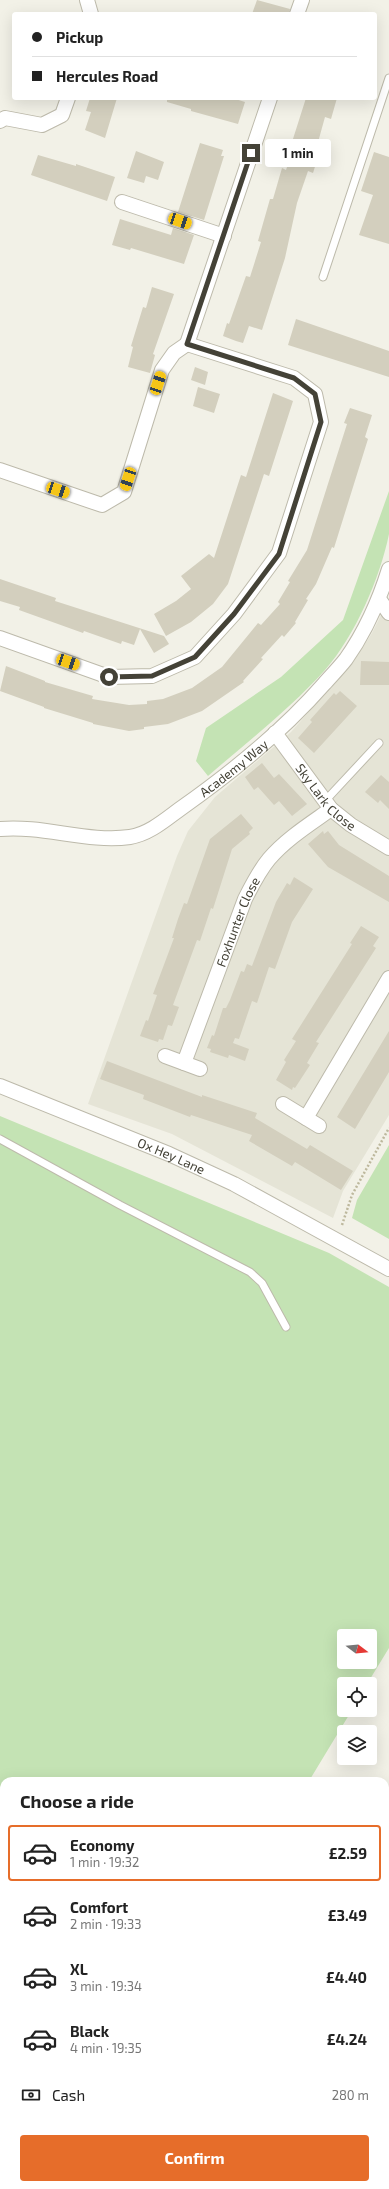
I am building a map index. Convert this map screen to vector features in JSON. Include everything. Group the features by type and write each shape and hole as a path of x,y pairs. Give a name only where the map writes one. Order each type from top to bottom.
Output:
{"street":[{"path":"87,0 90,12"},
{"path":"298,12 302,0"},
{"path":"0,121 5,118 42,125 62,115 67,100"},
{"path":"0,470 102,504 124,492 162,370 174,353 187,344 269,100"},
{"path":"122,202 224,236"},
{"path":"0,638 109,677 152,676 195,657 234,614 279,554 321,422 315,394 294,378 187,344"},
{"name":"Academy Way","path":"0,829 16,827 106,838 130,837 149,830 213,785 275,733 308,702 345,660 363,633 379,599 389,569"},
{"path":"379,599 389,613"},
{"name":"Sky Lark Close","path":"275,733 328,805 351,825 389,848"},
{"name":"Foxhunter Close","path":"184,1063 245,899 257,876 269,859 328,805"},
{"path":"306,1118 389,978"},
{"path":"165,1056 200,1069"},
{"name":"Ox Hey Lane","path":"0,1086 169,1154 234,1184 337,1239 389,1269"},
{"path":"283,1104 319,1126"}],"lane":[{"path":"323,277 389,78"},
{"path":"328,805 379,742"},
{"path":"0,1139 120,1205 250,1272 262,1284 286,1327"}],"path":[{"path":"337,1239 352,1195 389,1128"}],"shaded area":[{"path":"389,599 389,1115 343,1191 333,1218 172,1134 88,1104 177,856 188,831 215,797 291,732 354,661 372,633"}],"green space":[{"path":"389,491 389,534 385,551 365,606 346,641 325,670 312,684 268,725 208,776 196,761 206,728 281,677 343,620"},
{"path":"0,1116 329,1253 389,1287 389,1648 377,1668 377,1629 337,1629 337,1669 376,1669 371,1677 337,1677 337,1717 348,1717 343,1725 337,1725 337,1735 311,1777 0,1777"},
{"path":"389,1145 389,1239 352,1218 357,1200"}],"building":[{"path":"257,0 290,9 289,12 253,12"},
{"path":"89,100 116,100 105,138 85,130 91,112 86,111"},
{"path":"167,100 238,100 245,102 238,124 191,111 191,109 167,102"},
{"path":"305,100 336,100 331,119 325,117 315,153 319,154 313,173 308,171 297,203 285,258 262,330 249,326 243,343 223,336 227,323 229,324 246,276 250,277 261,242 258,241 270,199 273,199 282,168 286,170 295,143 292,142"},
{"path":"200,143 223,150 221,156 224,156 204,220 178,212"},
{"path":"136,151 164,162 158,180 146,176 144,183 127,178"},
{"path":"374,152 389,157 389,244 359,235 373,195 361,191"},
{"path":"38,155 76,166 76,164 115,177 107,201 31,175"},
{"path":"120,219 171,235 173,228 194,235 184,264 131,248 130,250 112,245"},
{"path":"152,287 174,294 153,354 155,355 150,373 128,367 133,347 131,346 143,307 146,308"},
{"path":"296,319 389,351 389,377 288,345"},
{"path":"195,367 208,372 205,385 191,380"},
{"path":"198,387 220,394 214,413 193,406"},
{"path":"273,393 293,401 269,476 264,474 228,584 213,604 191,622 166,636 154,614 176,601 191,589 181,576 209,554 214,558 241,475 246,477"},
{"path":"350,408 372,415 365,437 368,439 334,548 332,547 316,584 306,599 308,600 295,622 296,623 284,637 282,635 261,658 263,659 243,681 244,682 202,711 168,724 144,727 144,729 129,731 93,724 44,708 0,691 6,666 45,682 93,696 92,699 129,705 147,704 147,701 163,699 192,688 222,667 258,623 261,625 280,604 278,602 290,582 288,581 307,550 347,424 344,423"},
{"path":"0,579 56,598 55,601 164,636 169,644 154,653 140,629 134,645 122,641 121,644 84,631 83,633 19,610 20,607 0,601"},
{"path":"361,661 389,662 389,685 360,685"},
{"path":"340,691 357,706 314,753 298,738 312,722 310,720 334,693 336,695"},
{"path":"262,763 274,778 279,774 307,804 292,816 279,801 274,805 258,787 254,790 245,777"},
{"path":"381,775 389,782 389,809 380,800 378,803 365,792"},
{"path":"241,814 253,828 249,832 250,834 232,849 213,909 211,908 200,941 197,940 173,1005 179,1007 172,1026 168,1025 163,1040 159,1039 158,1042 140,1036 146,1020 148,1021 157,995 153,994 174,938 172,938 178,919 184,903 187,904 210,839"},
{"path":"323,831 324,834 328,831 339,845 389,876 389,902 328,867 308,844"},
{"path":"294,877 313,889 292,922 275,969 269,967 257,1003 252,1001 239,1039 235,1038 233,1043 249,1049 245,1061 229,1055 228,1058 210,1052 211,1049 207,1048 212,1035 214,1036 223,1008 226,1008 230,1000 241,971 244,972 247,964 252,966 276,902 287,883 290,885"},
{"path":"361,926 379,937 373,946 376,948 316,1042 319,1043 307,1063 310,1065 295,1088 293,1087 292,1090 276,1080 286,1062 284,1060 296,1041 292,1039 352,944 350,943"},
{"path":"389,1031 389,1072 355,1129 337,1117"},
{"path":"107,1061 202,1097 202,1095 257,1113 255,1118 307,1149 310,1145 353,1171 341,1190 295,1162 292,1166 249,1141 252,1135 191,1115 190,1117 143,1099 144,1095 100,1079"}],"route":[{"path":"109,677 152,676 195,657 234,614 279,554 321,422 315,394 294,378 187,344 251,153"}]}
